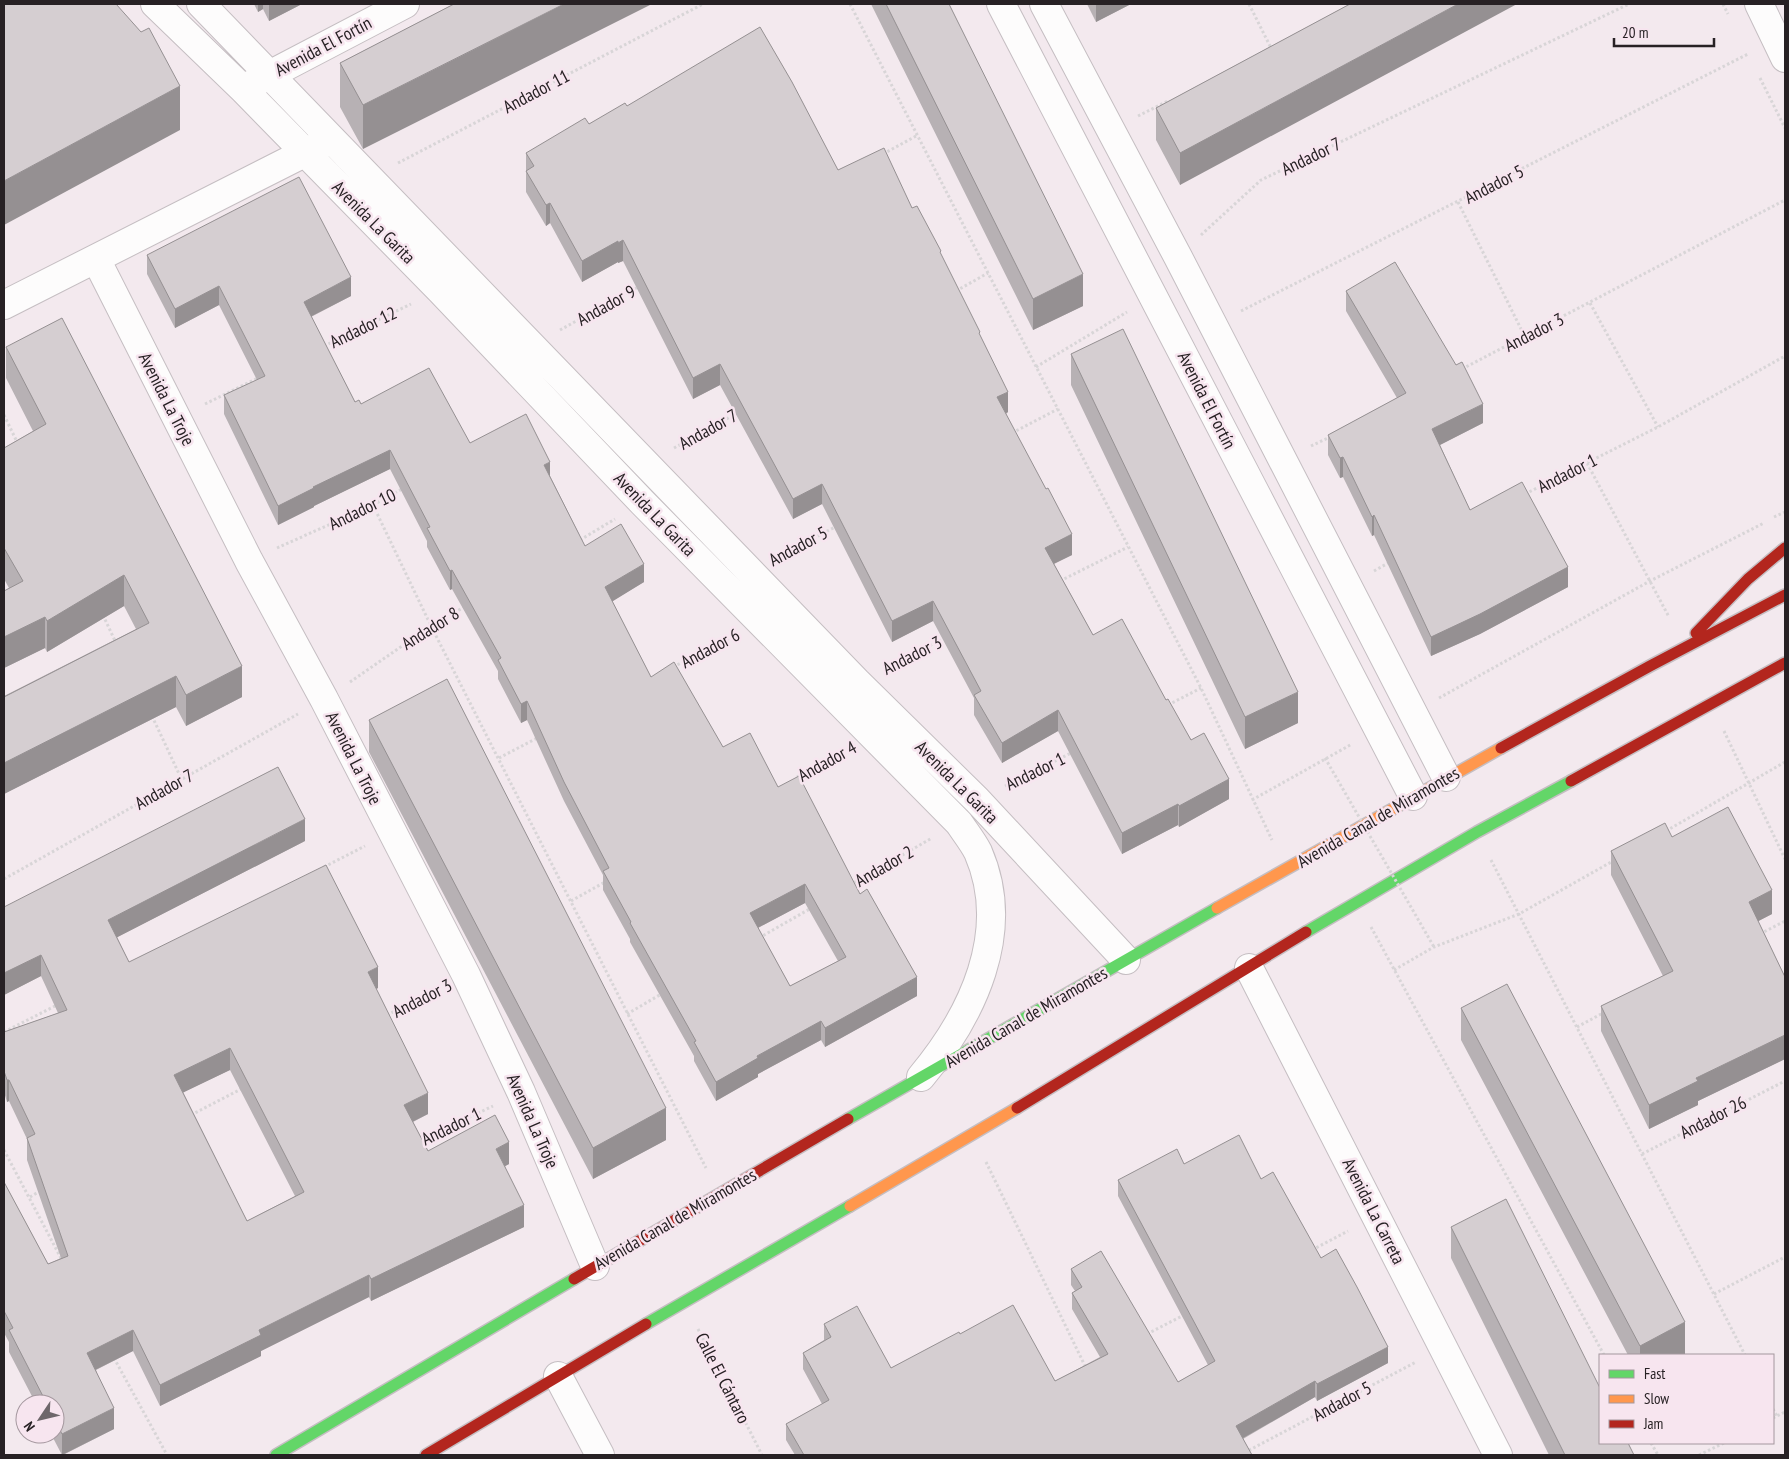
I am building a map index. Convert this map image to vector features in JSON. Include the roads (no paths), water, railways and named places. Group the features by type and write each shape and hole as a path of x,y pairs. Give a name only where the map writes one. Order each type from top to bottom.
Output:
{"main road":[{"path":"1685,646 1748,579 1785,548"},
{"name":"Avenida Canal de Miramontes","path":"276,1455 719,1193 1446,777 1685,646 1785,595"},
{"path":"426,1455 684,1301 973,1135 1357,901 1477,832 1785,663"}],"street":[{"name":"Avenida La Garita","path":"155,4 305,152 644,503 959,823 977,850 985,873 990,901 991,929 987,958 978,984 953,1034 938,1057 920,1078"},
{"name":"Avenida La Garita","path":"201,4 857,682 977,800 1126,960"},
{"name":"Avenida El Fortín","path":"244,90 268,75 405,4"},
{"name":"Avenida El Fortín","path":"1001,4 1413,796"},
{"path":"1044,4 1178,257 1446,777"},
{"path":"1758,4 1781,49"},
{"path":"4,305 333,139"},
{"name":"Avenida La Troje","path":"96,259 249,561 324,699 466,976 521,1092 594,1266"},
{"name":"Avenida La Carreta","path":"1249,968 1498,1455"},
{"path":"558,1376 600,1455"}]}
